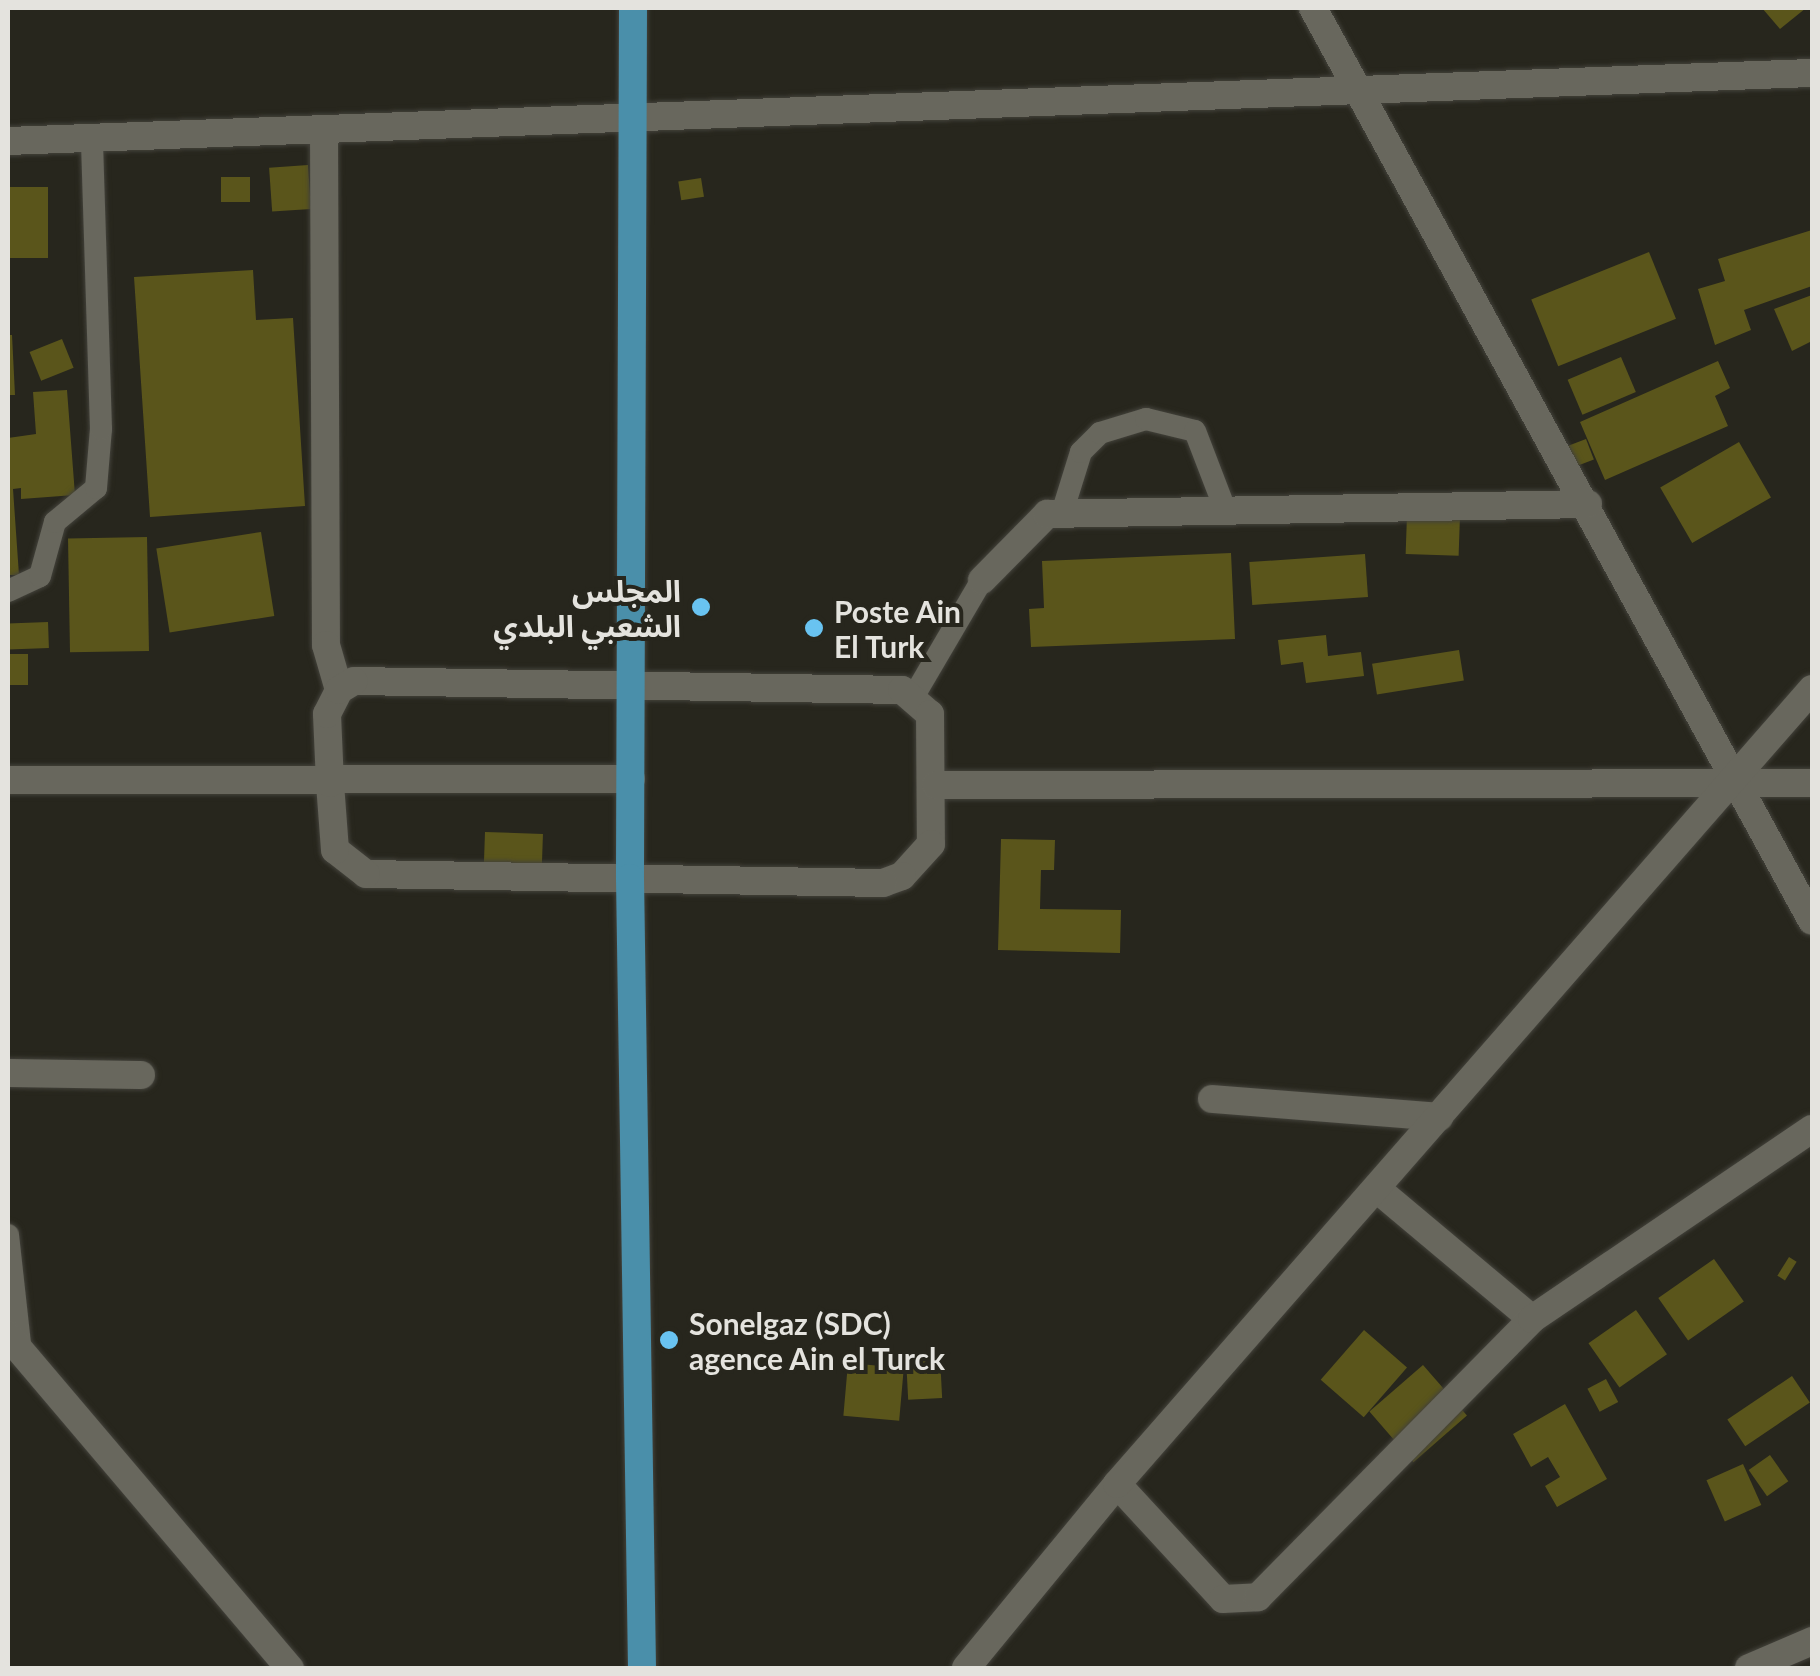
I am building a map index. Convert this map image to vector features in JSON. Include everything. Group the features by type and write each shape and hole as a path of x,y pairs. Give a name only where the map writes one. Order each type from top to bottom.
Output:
{"main road":[{"path":"633,8 630,878 642,1668"}],"street":[{"path":"1314,8 1588,504 1812,921"},
{"path":"8,140 633,123 1358,89 1812,75"},
{"path":"324,132 326,644 339,690"},
{"path":"982,580 1047,514 1588,504"},
{"path":"354,681 631,686 915,694 930,714 936,784 931,844 902,876 884,882 356,871 335,850 327,714 339,690 354,681"},
{"path":"966,1668 1117,1484 1812,689"},
{"path":"8,780 330,783 630,779"},
{"path":"936,784 1812,783"},
{"path":"8,1073 141,1075"},
{"path":"1212,1098 1439,1118"},
{"path":"1117,1484 1223,1599 1258,1597 1532,1320 1812,1129"},
{"path":"1377,1188 1532,1320"},
{"path":"14,1344 290,1668"},
{"path":"1749,1668 1812,1642"}],"lane":[{"path":"8,591 40,576 55,522 96,488 102,429 92,138"},
{"path":"1062,513 1082,452 1100,433 1146,419 1195,431 1225,509"},
{"path":"915,694 982,580"},
{"path":"8,1235 14,1344"}],"building":[{"path":"1762,8 1806,8 1780,29"},
{"path":"308,165 311,209 272,212 269,168"},
{"path":"221,177 250,177 250,202 221,202"},
{"path":"701,178 704,197 681,200 678,182"},
{"path":"8,187 48,187 48,258 8,258"},
{"path":"1812,230 1812,286 1744,310 1751,330 1715,345 1698,289 1725,281 1718,259"},
{"path":"1649,252 1676,319 1558,366 1531,300"},
{"path":"253,270 256,320 293,318 305,506 150,517 134,277"},
{"path":"1812,295 1812,341 1792,351 1774,309"},
{"path":"8,335 12,335 15,395 8,395"},
{"path":"62,339 74,368 41,381 30,352"},
{"path":"1621,357 1636,392 1582,415 1568,380"},
{"path":"1718,361 1730,388 1715,396 1728,426 1605,480 1580,422"},
{"path":"67,390 75,495 21,499 21,488 13,489 19,575 8,575 8,438 36,434 33,392"},
{"path":"1586,439 1594,460 1576,466 1568,446"},
{"path":"1739,442 1771,497 1692,543 1660,488"},
{"path":"1407,515 1460,517 1459,556 1406,554"},
{"path":"261,532 274,616 170,633 156,549"},
{"path":"147,537 149,651 70,652 68,538"},
{"path":"1231,553 1235,639 1031,647 1029,609 1044,608 1042,561"},
{"path":"1365,554 1368,597 1252,605 1249,562"},
{"path":"48,622 49,648 9,649 8,623"},
{"path":"1326,635 1328,656 1361,652 1364,676 1306,683 1303,662 1281,665 1278,640"},
{"path":"1459,650 1464,681 1377,694 1372,664"},
{"path":"8,654 28,654 28,685 8,685"},
{"path":"485,832 543,834 542,868 484,866"},
{"path":"1001,839 1055,840 1054,870 1041,870 1040,909 1121,910 1120,953 998,950"},
{"path":"1789,1257 1797,1262 1785,1280 1777,1276"},
{"path":"1714,1259 1744,1302 1688,1341 1658,1298"},
{"path":"1636,1310 1667,1354 1619,1388 1588,1343"},
{"path":"1364,1330 1407,1367 1364,1417 1321,1380"},
{"path":"940,1357 942,1398 908,1400 906,1359"},
{"path":"848,1363 904,1368 899,1421 843,1416"},
{"path":"1423,1365 1467,1416 1413,1462 1369,1412"},
{"path":"1792,1376 1810,1403 1745,1446 1727,1420"},
{"path":"1606,1379 1618,1402 1600,1412 1587,1389"},
{"path":"1565,1404 1607,1479 1557,1507 1545,1486 1560,1477 1548,1457 1531,1467 1513,1434"},
{"path":"1770,1455 1788,1481 1767,1496 1749,1470"},
{"path":"1743,1464 1761,1505 1725,1521 1706,1480"}],"place":[{"name":"المجلس الشعبي البلدي","path":"701,607"},
{"name":"Poste Ain El Turk","path":"814,628"},
{"name":"Sonelgaz (SDC) agence Ain el Turck","path":"669,1340"}]}
